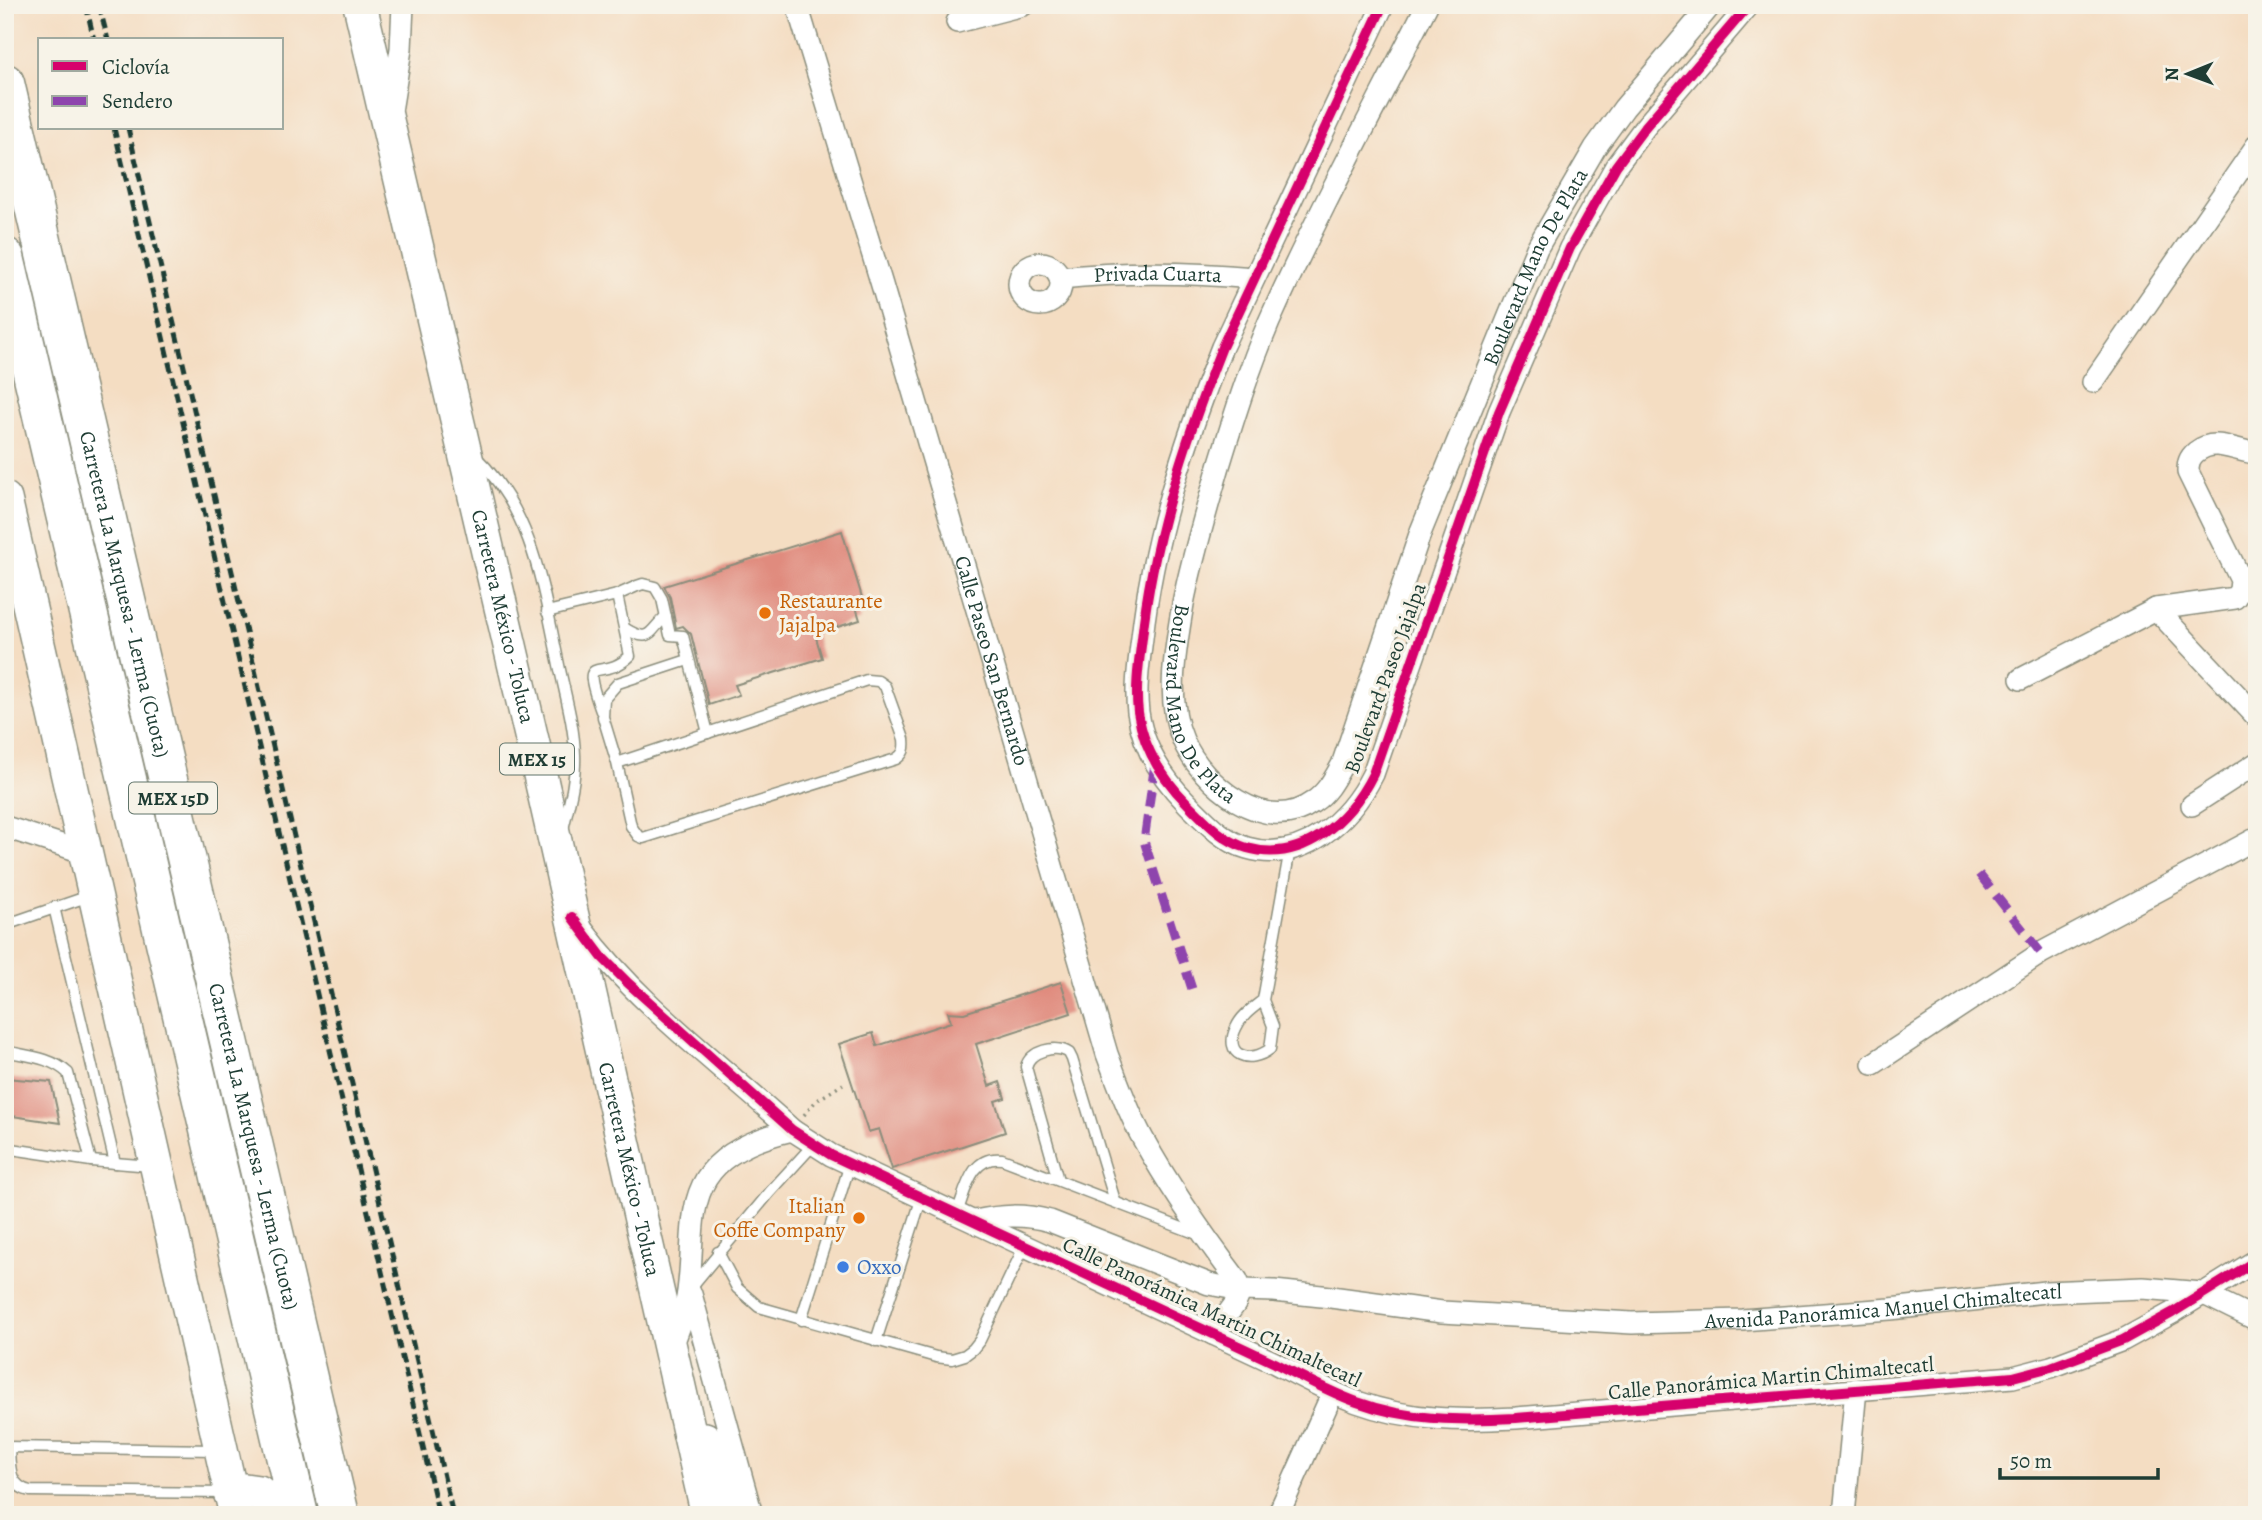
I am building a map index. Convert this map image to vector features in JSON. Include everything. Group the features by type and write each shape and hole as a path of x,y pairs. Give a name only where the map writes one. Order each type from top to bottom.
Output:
{"highway":[{"name":"Carretera La Marquesa - Lerma (Cuota)","path":"5,83 340,1515"},
{"name":"Carretera La Marquesa - Lerma (Cuota)","path":"5,257 299,1515"}],"main road":[{"name":"Carretera México - Toluca","path":"360,5 671,1347 693,1421 708,1515"},
{"path":"5,499 233,1504"},
{"path":"693,1421 728,1456 743,1482"},
{"path":"693,1421 718,1463 735,1515"},
{"path":"233,1504 245,1490 259,1492 272,1515"}],"street":[{"path":"388,124 401,48 402,5"},
{"name":"Calle Paseo San Bernardo","path":"797,5 882,285 1107,1054 1142,1138 1237,1280 1241,1290"},
{"path":"957,22 1023,5"},
{"name":"Boulevard Paseo Jajalpa","path":"1383,5 1222,346 1174,479 1146,598 1138,673 1138,711 1144,738 1154,763 1168,784 1226,838 1245,847 1268,852 1290,849 1309,842 1329,830 1362,796 1382,751 1499,412 1570,248 1616,166 1645,127 1749,5"},
{"name":"Boulevard Mano De Plata","path":"1427,5 1269,323 1233,419 1204,516 1184,604 1173,684 1175,711 1182,739 1196,763 1211,780 1254,809 1275,813 1295,811 1312,803 1328,789 1342,765 1421,531 1537,248 1595,148 1711,5"},
{"path":"2094,382 2257,145"},
{"name":"Privada Cuarta","path":"1060,278 1168,272 1254,278"},
{"path":"2021,679 2156,609 2235,598 2240,590 2241,580 2188,472 2188,464 2192,456 2213,443 2257,453"},
{"path":"1421,531 1452,545"},
{"path":"1146,598 1184,604"},
{"path":"2156,609 2257,717"},
{"path":"2192,805 2257,763"},
{"path":"5,827 86,853"},
{"path":"1873,1064 2041,953 2257,838"},
{"name":"Calle Panorámica Martin Chimaltecatl","path":"572,917 602,957 637,992 792,1130 813,1145 1333,1392 1358,1403 1401,1414 1458,1420 1516,1418 1856,1389 1985,1381 2051,1367 2123,1340 2257,1260"},
{"path":"671,1347 684,1318 690,1288 695,1202 710,1173 723,1159 743,1146 764,1136 792,1130"},
{"name":"Avenida Panorámica Manuel Chimaltecatl","path":"966,1217 1024,1215 1049,1221 1209,1284 1241,1290 1331,1297 1442,1312 1565,1320 1632,1323 1742,1320 1890,1309 1989,1297 2092,1289 2143,1288 2202,1293"},
{"path":"690,1288 751,1515"},
{"path":"1213,1334 1235,1304 1241,1290"},
{"path":"2202,1293 2257,1320"},
{"path":"1844,1515 1856,1389"},
{"path":"1278,1515 1333,1392"}],"lane":[{"path":"463,444 506,492 532,545 574,738 572,793 557,852"},
{"path":"547,612 617,595 643,584 656,587 670,635 683,636 708,733"},
{"path":"617,595 630,656 622,663 594,670 590,675 590,682 617,763 631,826 638,836 643,838 896,759 902,755 905,748 885,686 878,681 867,680 617,763"},
{"path":"626,629 638,636 646,636 652,633 666,616"},
{"path":"603,717 604,699 612,687 628,679 688,660"},
{"path":"1263,1000 1246,1014 1234,1030 1233,1045 1237,1053 1245,1058 1259,1058 1270,1049 1273,1026 1263,1000 1290,849"},
{"path":"5,925 95,894"},
{"path":"54,907 115,1163"},
{"path":"1058,1180 1026,1067 1032,1055 1058,1048 1069,1053 1072,1059 1115,1201"},
{"path":"5,1051 48,1060 60,1065 68,1073 91,1161"},
{"path":"690,1288 718,1252 813,1145"},
{"path":"5,1148 91,1161 157,1167"},
{"path":"966,1217 977,1165 984,1160 1002,1158 1207,1238"},
{"path":"801,1320 850,1164"},
{"path":"876,1340 922,1197"},
{"path":"718,1252 737,1288 760,1307 936,1357 952,1359 965,1355 980,1340 1025,1244"},
{"path":"222,1450 7,1447 12,1479 22,1489 233,1504"}],"path":[{"path":"792,1130 816,1101 844,1084"}],"building":[{"name":"Restaurante Jajalpa","path":"842,531 864,604 856,607 860,620 815,634 822,658 735,685 739,695 709,705 691,634 683,626 676,628 670,597 664,586"},
{"path":"1061,982 1071,1013 976,1044 989,1086 1000,1082 1005,1098 995,1101 1005,1132 892,1169 879,1129 868,1132 839,1044 873,1033 877,1046 951,1022 948,1012 964,1013"},
{"path":"5,1078 51,1082 60,1123 5,1115"}],"railway":[{"path":"86,5 94,38"},
{"path":"99,5 107,38"},
{"path":"114,130 439,1515"},
{"path":"128,130 453,1515"}],"marked path":[{"path":"1155,763 1144,841 1193,992"},
{"path":"1979,874 2041,953"}],"cycle path":[{"path":"1383,5 1222,347 1172,490 1147,600 1137,694 1138,712 1149,751 1170,784 1188,804 1215,830 1230,841 1247,848 1287,850 1305,844 1338,822 1363,791 1373,774 1499,412 1570,248 1616,166 1645,127 1749,5"},
{"path":"572,917 602,957 628,983 792,1130 831,1155 1326,1389 1357,1402 1396,1413 1456,1419 1516,1418 2013,1377 2051,1367 2123,1340 2257,1260"}],"place":[{"name":"Restaurante Jajalpa","path":"765,613"},
{"name":"Italian Coffe Company","path":"859,1218"},
{"name":"Oxxo","path":"843,1267"}]}
